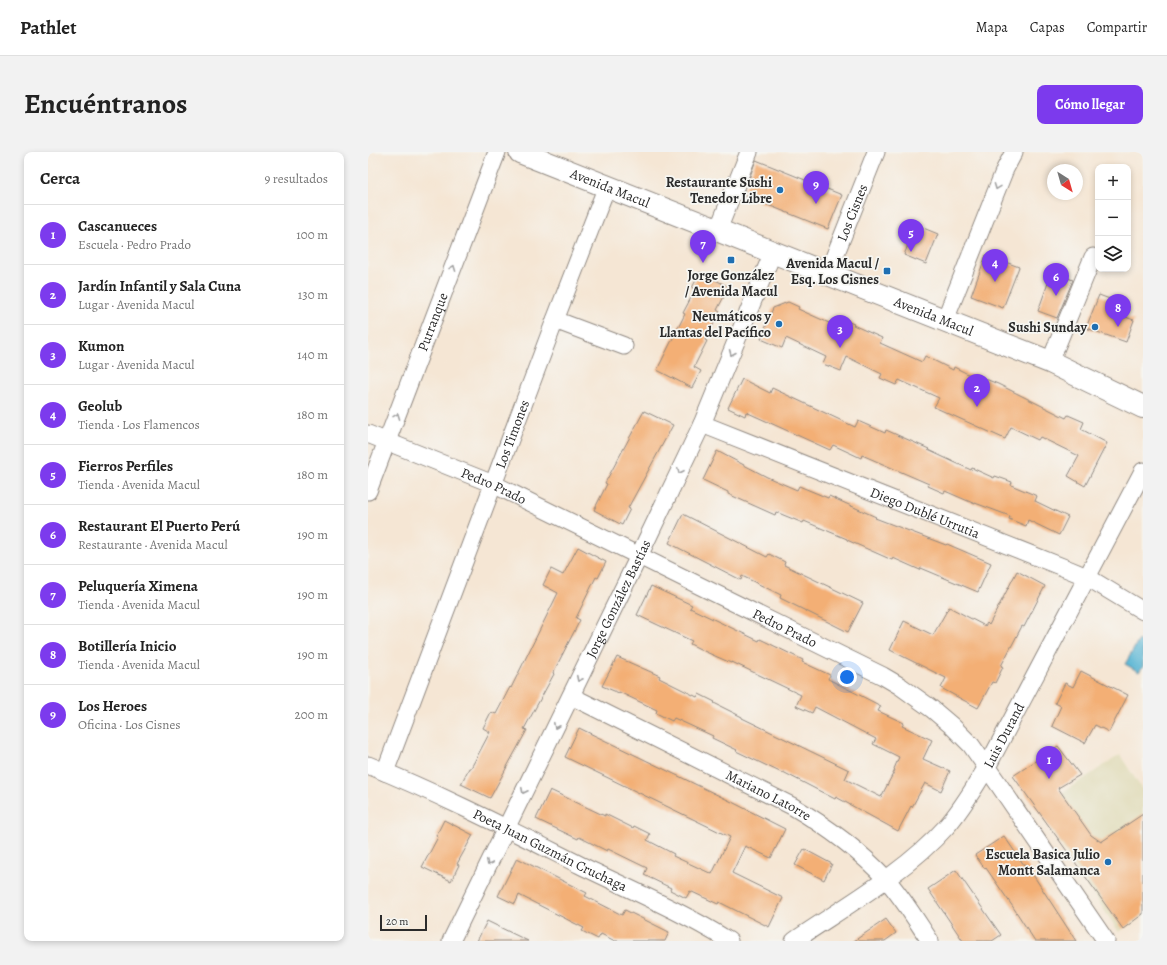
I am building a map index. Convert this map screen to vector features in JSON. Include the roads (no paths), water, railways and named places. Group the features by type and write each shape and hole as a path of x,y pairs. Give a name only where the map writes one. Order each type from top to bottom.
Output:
{"main road":[{"name":"Avenida Macul","path":"528,153 607,186 1050,362 1143,407"}],"street":[{"name":"Purranque","path":"368,491 497,152"},
{"path":"718,230 749,152"},
{"name":"Los Cisnes","path":"828,273 876,152"},
{"path":"945,320 1005,169 1014,152"},
{"name":"Los Timones","path":"385,772 607,186"},
{"name":"Jorge González Bastías","path":"451,941 702,424 774,252"},
{"path":"1050,362 1093,257"},
{"path":"555,320 624,346"},
{"name":"Diego Dublé Urrutia","path":"702,424 1064,567 1087,577 1143,611"},
{"name":"Pedro Prado","path":"368,434 493,484 900,686 932,709 952,726 971,746 987,767 1106,941"},
{"name":"Luis Durand","path":"794,941 886,879 928,845 946,827 987,767 1143,471"},
{"name":"Mariano Latorre","path":"571,696 792,806 833,833 850,846 886,879 901,898 930,941"},
{"name":"Poeta Juan Guzmán Cruchaga","path":"368,765 506,828 696,922 729,941"}],"water":[{"path":"1139,640 1143,643 1143,666 1139,672 1125,664"}],"place":[{"name":"Restaurante Sushi Tenedor Libre","path":"780,190"},
{"name":"Los Heroes","path":"816,204"},
{"name":"Fierros Perfiles","path":"911,252"},
{"name":"Jorge González / Avenida Macul","path":"731,260"},
{"name":"Peluquería Ximena","path":"703,263"},
{"name":"Avenida Macul / Esq. Los Cisnes","path":"887,271"},
{"name":"Geolub","path":"995,282"},
{"name":"Restaurant El Puerto Perú","path":"1056,296"},
{"name":"Neumáticos y Llantas del Pacífico","path":"779,324"},
{"name":"Sushi Sunday","path":"1095,327"},
{"name":"Botillería Inicio","path":"1118,327"},
{"name":"Kumon","path":"840,348"},
{"name":"Jardín Infantil y Sala Cuna","path":"977,407"},
{"name":"Cascanueces","path":"1049,779"},
{"name":"Escuela Basica Julio Montt Salamanca","path":"1108,862"}]}
